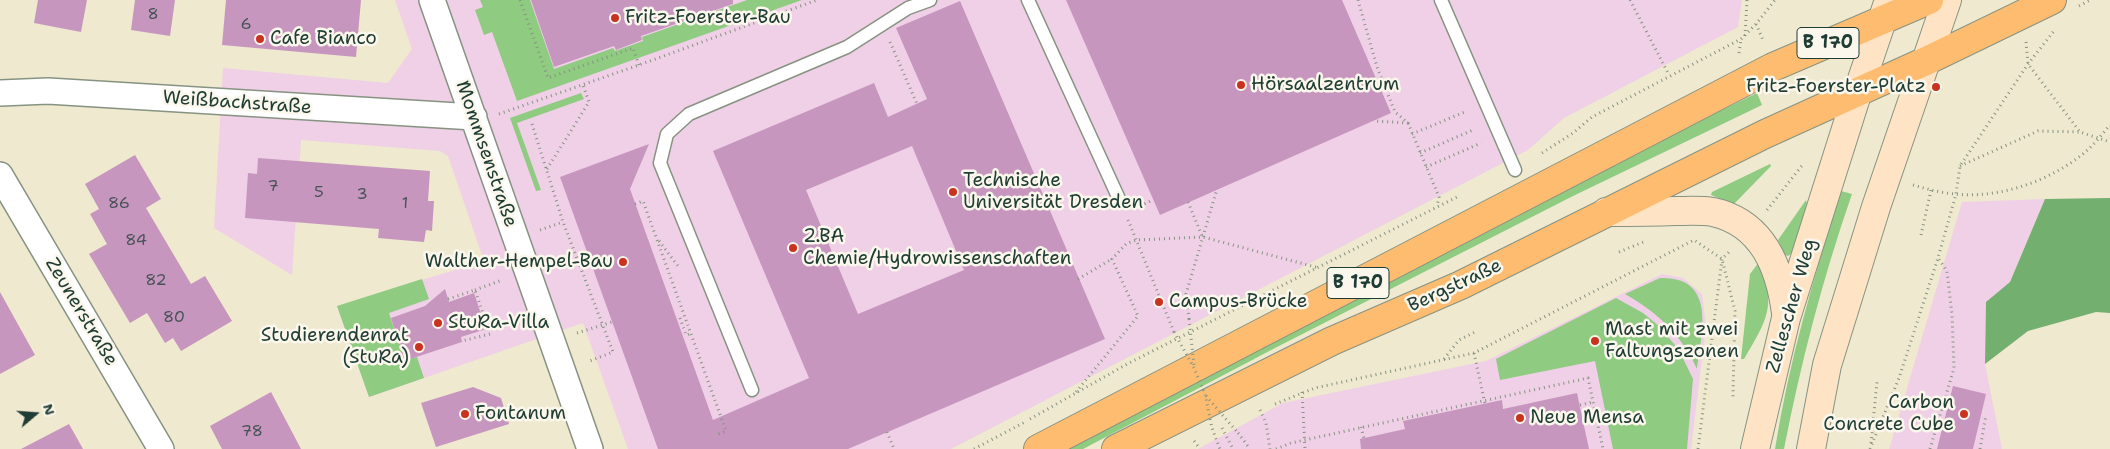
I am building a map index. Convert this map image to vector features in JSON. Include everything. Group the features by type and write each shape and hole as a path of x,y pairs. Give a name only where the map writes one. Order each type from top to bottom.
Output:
{"main road":[{"name":"B 170","path":"1038,449 1886,9 1929,0"},
{"path":"1811,449 1827,365 1886,178 1947,0"},
{"name":"B 170","path":"1858,92 2052,0"},
{"path":"1858,92 1886,9"},
{"name":"Bergstraße","path":"1116,449 1332,341 1461,285 1606,212 1858,92"},
{"name":"Zellescher Weg","path":"1755,449 1786,318 1858,92"},
{"path":"1606,212 1694,211 1712,212 1733,218 1750,231 1768,251 1776,266 1782,286 1786,318"}],"street":[{"name":"Mommsenstraße","path":"432,0 590,449"},
{"name":"Weißbachstraße","path":"0,93 48,92 474,117"},
{"name":"Zeunerstraße","path":"0,175 160,449"}],"lane":[{"path":"752,390 660,164 667,134 694,111 847,47 908,8 930,0"},
{"path":"1028,0 1120,201"},
{"path":"1441,0 1515,170"}],"path":[{"path":"520,0 548,78 634,48 639,66"},
{"path":"500,114 639,66 816,0"},
{"path":"1358,0 1376,67 1395,112 1408,123 1439,197 1437,206"},
{"path":"1630,0 1669,75"},
{"path":"1739,56 1747,0"},
{"path":"1515,170 1527,165 1573,133 1592,117 1669,75 1743,38 1776,0"},
{"path":"1756,24 1762,39"},
{"path":"2027,47 2028,64 2080,132"},
{"path":"893,49 917,104"},
{"path":"1878,382 1870,449 1899,378 1938,258 1956,194 1960,166 2028,64"},
{"path":"546,170 588,102 583,85"},
{"path":"1412,134 1486,104"},
{"path":"1375,121 1408,123"},
{"path":"532,124 564,222 612,352 562,371"},
{"path":"1420,153 1482,125"},
{"path":"1920,235 1931,190 1956,194 1983,193 2029,185 2050,176 2068,165 2085,152 2110,125"},
{"path":"1573,133 1587,130"},
{"path":"1960,166 2038,132 2080,132 2100,137 2110,142"},
{"path":"1426,167 1501,135"},
{"path":"1194,368 1186,294 1217,189"},
{"path":"974,449 1129,363 1462,195"},
{"path":"636,204 643,201 686,316 726,431 718,434"},
{"path":"1120,201 1174,332 1194,368 1204,394 1212,428 1220,449"},
{"path":"1188,202 1203,236"},
{"path":"656,236 681,270"},
{"path":"1078,279 1112,259 1126,244 1136,240 1203,236 1319,268"},
{"path":"1305,449 1302,392 1474,353 1694,240 1722,258 1735,311 1733,397"},
{"path":"1698,449 1722,258"},
{"path":"1930,449 1954,368 1952,314 1947,271 1938,258"},
{"path":"1074,395 1138,316 1112,259"},
{"path":"448,299 475,290 490,334 462,341"},
{"path":"686,316 678,318 686,335 692,333"},
{"path":"595,326 612,322"},
{"path":"1444,360 1459,340 1477,331"},
{"path":"1474,353 1485,402"},
{"path":"1276,449 1361,427 1485,402 1588,378 1603,449"},
{"path":"1204,394 1250,449"},
{"path":"1580,405 1593,402"},
{"path":"1260,410 1266,423 1270,449"},
{"path":"1980,449 1986,415"},
{"path":"1222,427 1233,449"},
{"path":"1361,427 1364,438"},
{"path":"887,432 894,449"},
{"path":"1194,440 1200,449"}],"shaded area":[{"name":"Technische Universität Dresden","path":"395,0 1742,0 1738,27 1564,118 1528,150 951,449 628,449 583,323 369,397 337,306 484,261 448,156 440,151 301,140 292,275 214,228 223,68 388,83 412,49"},
{"path":"2045,199 2010,282 1986,303 1985,364 2002,449 1889,449 1962,202"},
{"path":"1662,274 1683,278 1702,294 1706,326 1691,449 1198,449 1283,403 1486,361"}],"green space":[{"path":"480,0 530,0 554,69 613,48 615,51 643,41 642,37 747,0 802,0 517,101 492,32 484,35 475,10 483,7"},
{"path":"581,93 584,99 517,123 541,190 536,191 510,118"},
{"path":"1757,93 1762,105 1573,196 1275,348 1083,449 1066,449 1642,149"},
{"path":"1770,164 1771,166 1734,204 1711,195 1712,192"},
{"path":"1841,191 1852,194 1814,320 1784,449 1775,449 1787,384 1803,319"},
{"path":"2110,198 2110,313 2096,312 2028,331 1985,364 1986,302 2010,282 2045,199"},
{"path":"1806,200 1807,204 1792,253 1788,256 1785,255 1778,240"},
{"path":"1759,262 1767,290 1767,312 1759,334 1744,359 1741,359 1750,274"},
{"path":"1660,278 1678,280 1691,286 1698,296 1702,309 1703,324 1697,369 1684,345 1676,335 1658,317 1625,294"},
{"path":"422,279 429,299 389,313 404,360 417,357 424,378 369,397 337,306"},
{"path":"1616,298 1643,313 1659,326 1679,350 1693,379 1687,449 1613,449 1595,361 1500,380 1496,359"}],"building":[{"path":"38,0 87,0 81,32 34,23"},
{"path":"135,0 175,0 170,36 131,30"},
{"path":"226,0 361,0 356,57 222,45"},
{"name":"Fritz-Foerster-Bau","path":"531,0 733,0 733,4 641,36 642,40 616,50 614,46 554,67"},
{"name":"Hörsaalzentrum","path":"1066,0 1342,0 1391,113 1160,215"},
{"path":"960,1 1105,339 848,449 658,449 560,177 649,144 630,189 713,420 809,378 713,151 874,83 888,117 927,99 896,28","holes":["912,146 964,270 858,314 806,190"]},
{"path":"135,155 161,199 146,208 191,284 205,276 232,321 181,351 173,338 165,343 147,313 130,323 89,254 107,244 90,214 99,209 85,184"},
{"path":"258,158 430,171 428,201 434,201 432,231 426,230 424,242 378,238 379,229 245,218 248,173 257,174"},
{"name":"StuRa-Villa","path":"445,289 449,302 474,293 486,329 461,337 462,342 404,361 391,318 425,306"},
{"path":"0,292 35,355 0,374"},
{"name":"Carbon Concrete Cube","path":"1953,386 1986,394 1973,449 1937,449"},
{"name":"Fontanum","path":"473,387 501,398 509,424 436,447 421,403"},
{"path":"271,392 301,449 222,449 210,426"},
{"name":"Neue Mensa","path":"1577,393 1589,449 1361,449 1360,439 1405,429 1403,421 1502,400 1503,409"},
{"path":"69,424 83,449 21,449"}],"place":[{"name":"Fritz-Foerster-Bau","path":"615,18"},
{"name":"Cafe Bianco","path":"260,39"},
{"name":"Hörsaalzentrum","path":"1241,85"},
{"name":"Fritz-Foerster-Platz","path":"1936,87"},
{"name":"Technische Universität Dresden","path":"953,192"},
{"name":"2.BA Chemie/Hydrowissenschaften","path":"793,248"},
{"name":"Walther-Hempel-Bau","path":"623,262"},
{"name":"Campus-Brücke","path":"1159,302"},
{"name":"StuRa-Villa","path":"438,323"},
{"name":"Mast mit zwei Faltungszonen","path":"1595,341"},
{"name":"Studierendenrat (StuRa)","path":"419,347"},
{"name":"Fontanum","path":"465,414"},
{"name":"Carbon Concrete Cube","path":"1964,414"},
{"name":"Neue Mensa","path":"1520,418"}]}
